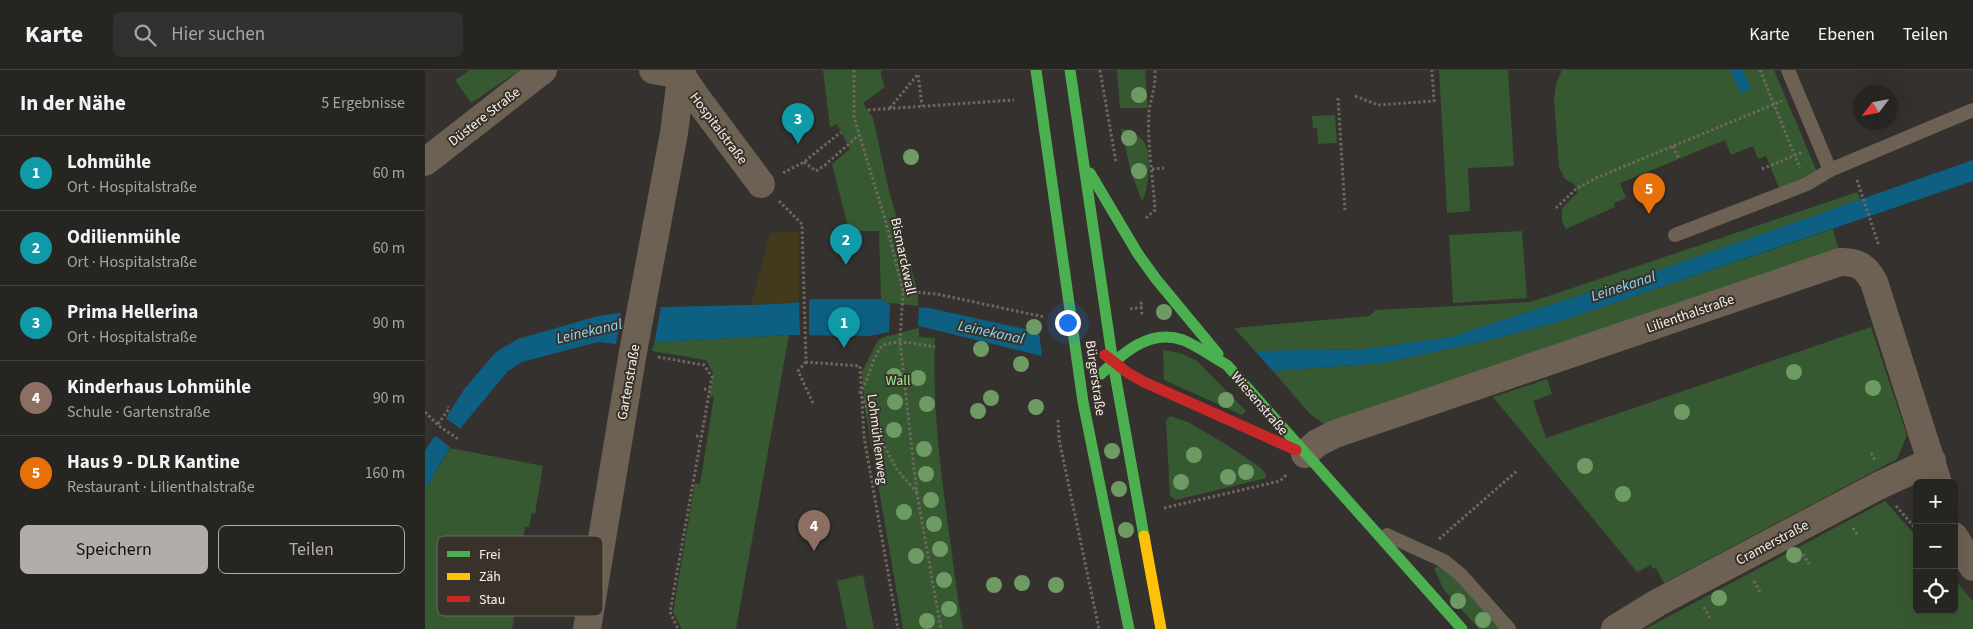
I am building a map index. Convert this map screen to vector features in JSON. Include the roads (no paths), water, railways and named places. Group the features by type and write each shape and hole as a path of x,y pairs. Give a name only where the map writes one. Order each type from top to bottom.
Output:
{"main road":[{"name":"Bürgerstraße","path":"1036,70 1083,402 1129,629"},
{"name":"Bürgerstraße","path":"1070,70 1113,362 1161,629"},
{"path":"1084,162 1137,254 1227,365"},
{"path":"1072,316 1087,337"},
{"name":"Wiesenstraße","path":"1083,402 1091,386 1113,362 1145,341 1167,337 1177,338 1227,365 1463,629"},
{"path":"1099,350 1148,386 1170,393 1305,454"}],"street":[{"name":"Düstere Straße","path":"425,162 543,70"},
{"path":"653,70 681,73"},
{"name":"Hospitalstraße","path":"681,73 699,101 761,184"},
{"name":"Gartenstraße","path":"602,536 633,350 674,133 681,73"},
{"name":"Lilienthalstraße","path":"1305,454 1317,443 1335,434 1840,262 1849,262 1862,266 1874,282 1935,472"},
{"name":"Cramerstraße","path":"1615,629 1657,603 1878,486 1935,472"},
{"path":"1958,543 1973,567"},
{"name":"Gartenstraße","path":"587,629 589,616"}],"lane":[{"path":"1788,70 1830,170"},
{"path":"1675,235 1807,184 1830,170 1973,110"},
{"name":"Wiesenstraße","path":"1372,528 1445,561 1461,575 1509,629"}],"water":[{"path":"1730,70 1743,70 1751,89 1741,94"},
{"name":"Leinekanal","path":"1973,160 1973,181 1561,321 1490,340 1383,363 1273,371 1255,351 1365,349 1450,337 1662,269"},
{"name":"Leinekanal","path":"813,299 881,299 891,305 929,308 1039,332 1042,356 919,326 869,336 789,335 616,344 598,342 522,362 508,371 463,425 425,490 425,451 465,388 496,352 518,339 598,316 661,307 794,303"}],"place":[{"name":"Prima Hellerina","path":"798,144"},
{"name":"Haus 9 - DLR Kantine","path":"1649,214"},
{"name":"Odilienmühle","path":"846,265"},
{"name":"Lohmühle","path":"844,348"},
{"name":"Kinderhaus Lohmühle","path":"814,551"}],"park label":[{"name":"Wall","path":"898,380"}]}
